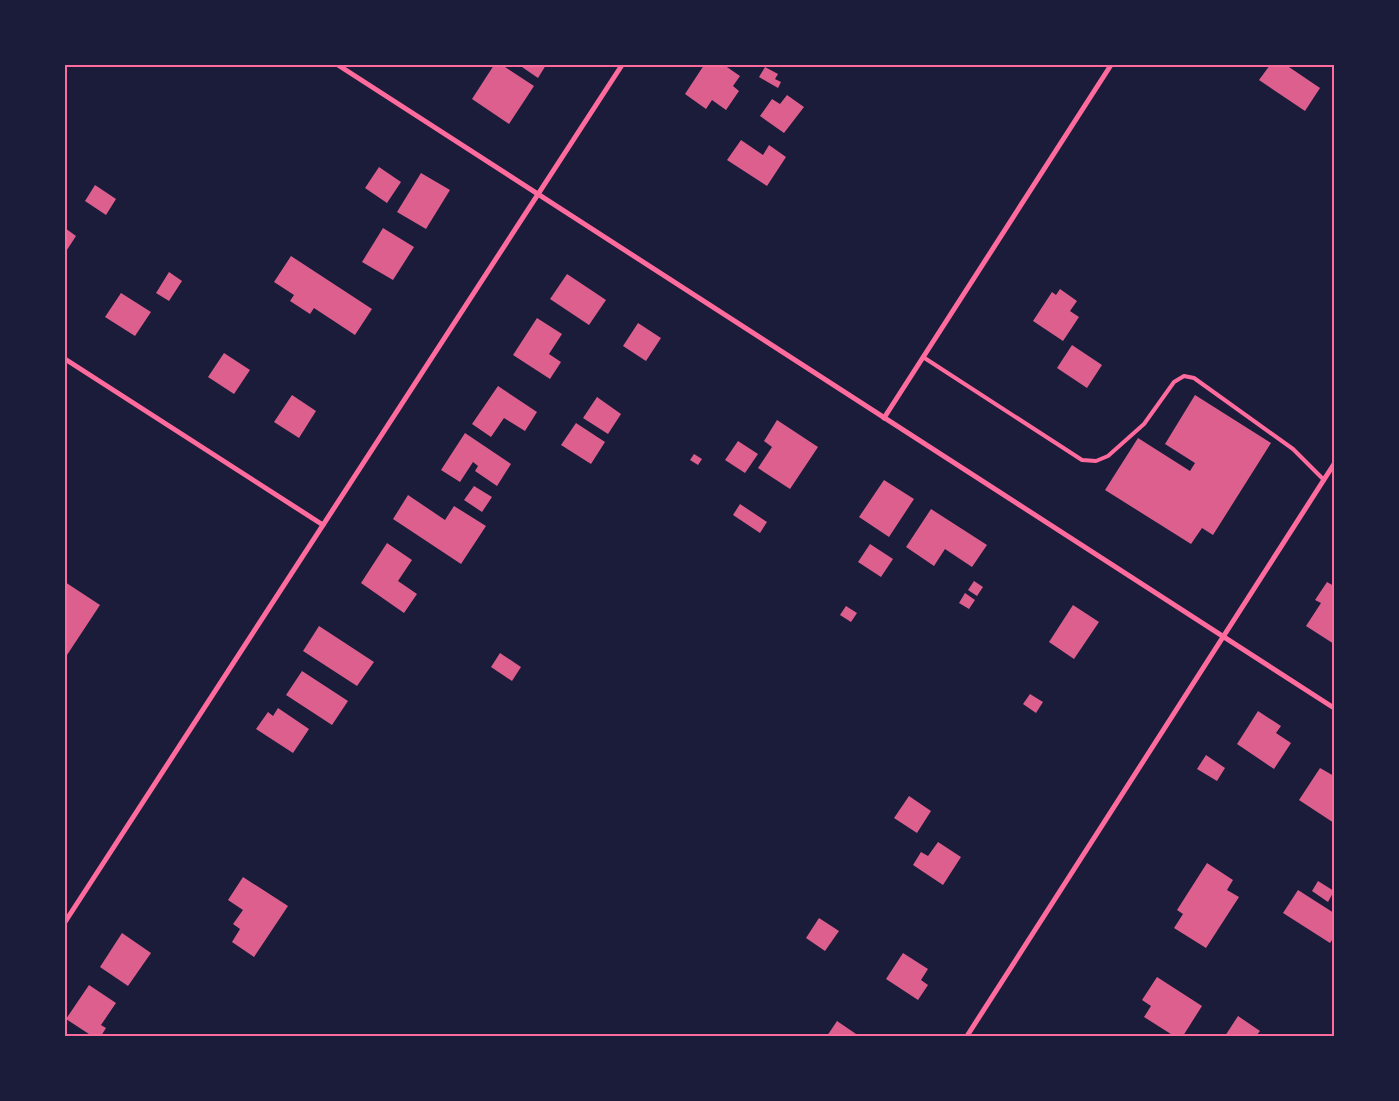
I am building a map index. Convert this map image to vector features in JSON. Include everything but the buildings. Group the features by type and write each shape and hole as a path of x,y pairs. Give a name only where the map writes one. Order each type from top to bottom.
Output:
{"street":[{"path":"338,65 1334,708"},
{"path":"65,922 622,65"},
{"path":"884,418 1111,65"},
{"path":"65,359 323,525"},
{"path":"967,1036 1334,464"}],"lane":[{"path":"924,357 1082,460 1096,461 1108,456 1144,424 1174,382 1184,376 1194,378 1293,449 1324,480"}]}
